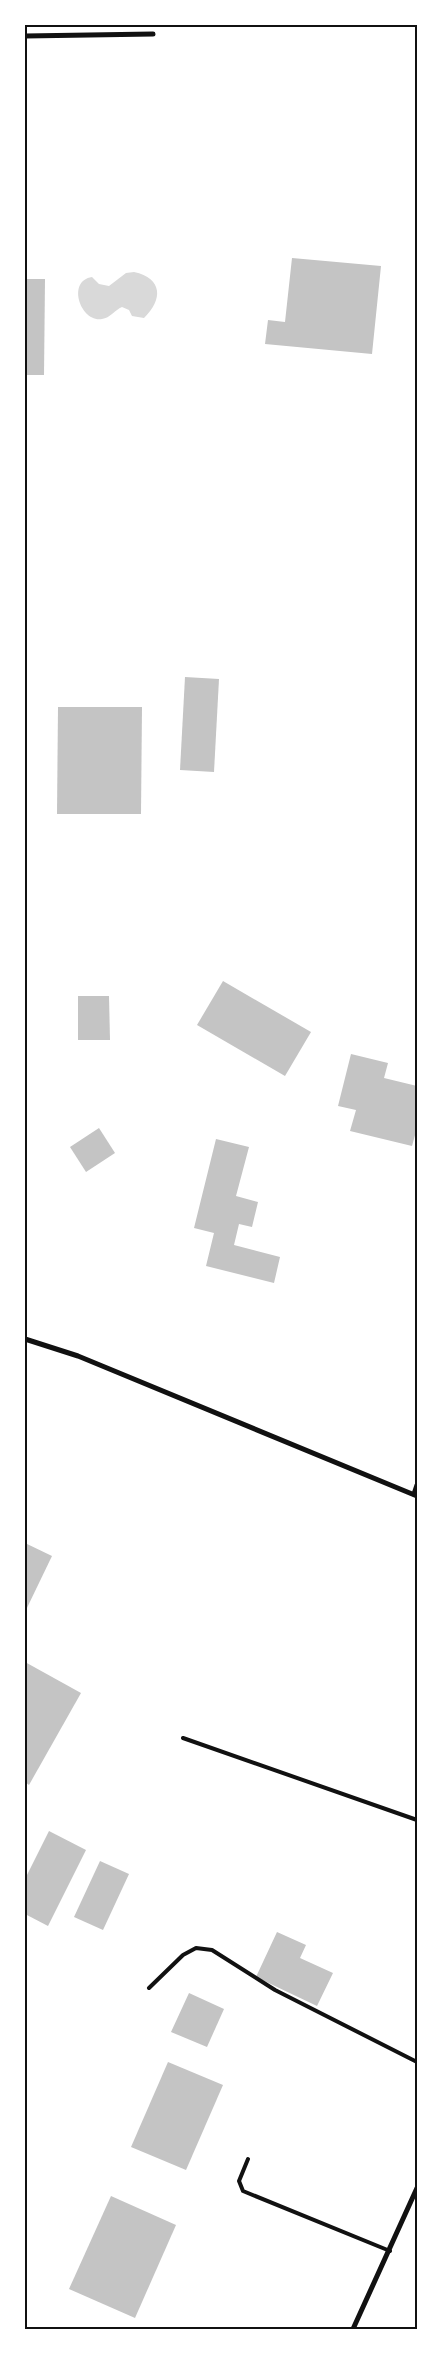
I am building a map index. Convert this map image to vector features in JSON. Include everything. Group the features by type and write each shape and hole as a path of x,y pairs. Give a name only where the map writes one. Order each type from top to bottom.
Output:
{"street":[{"path":"25,36 153,34"},
{"path":"25,1339 78,1356 415,1495 417,1485"},
{"path":"353,2329 417,2188"}],"lane":[{"path":"183,1738 417,1820"},
{"path":"149,1988 183,1955 196,1948 212,1950 290,1998 417,2062"},
{"path":"248,2158 239,2181 243,2191 390,2251"}],"shaded area":[{"path":"134,272 150,279 155,284 157,291 155,304 144,318 132,316 129,310 122,307 110,316 94,319 83,309 78,293 84,280 92,277 99,284 109,286 126,273"}],"building":[{"path":"292,258 381,266 372,354 265,344 268,320 285,322"},
{"path":"25,279 45,279 44,375 25,375"},
{"path":"185,677 219,679 214,772 180,770"},
{"path":"58,707 142,707 141,814 57,814"},
{"path":"223,981 311,1032 285,1076 197,1025"},
{"path":"78,996 109,996 110,1040 78,1040"},
{"path":"351,1054 388,1063 384,1078 417,1086 417,1128 412,1146 350,1131 356,1110 338,1106"},
{"path":"99,1128 115,1153 86,1172 70,1147"},
{"path":"216,1139 249,1147 236,1196 258,1202 252,1227 239,1224 234,1245 280,1257 274,1283 206,1266 214,1233 194,1228"},
{"path":"25,1543 52,1556 25,1612"},
{"path":"25,1662 81,1693 29,1785 25,1782"},
{"path":"49,1831 86,1850 48,1926 25,1914 25,1879"},
{"path":"100,1861 129,1874 103,1930 74,1917"},
{"path":"277,1932 306,1945 300,1958 333,1973 317,2006 256,1977"},
{"path":"189,1993 224,2009 207,2047 171,2032"},
{"path":"168,2062 223,2085 186,2170 131,2147"},
{"path":"111,2196 176,2225 135,2318 69,2289"}]}
